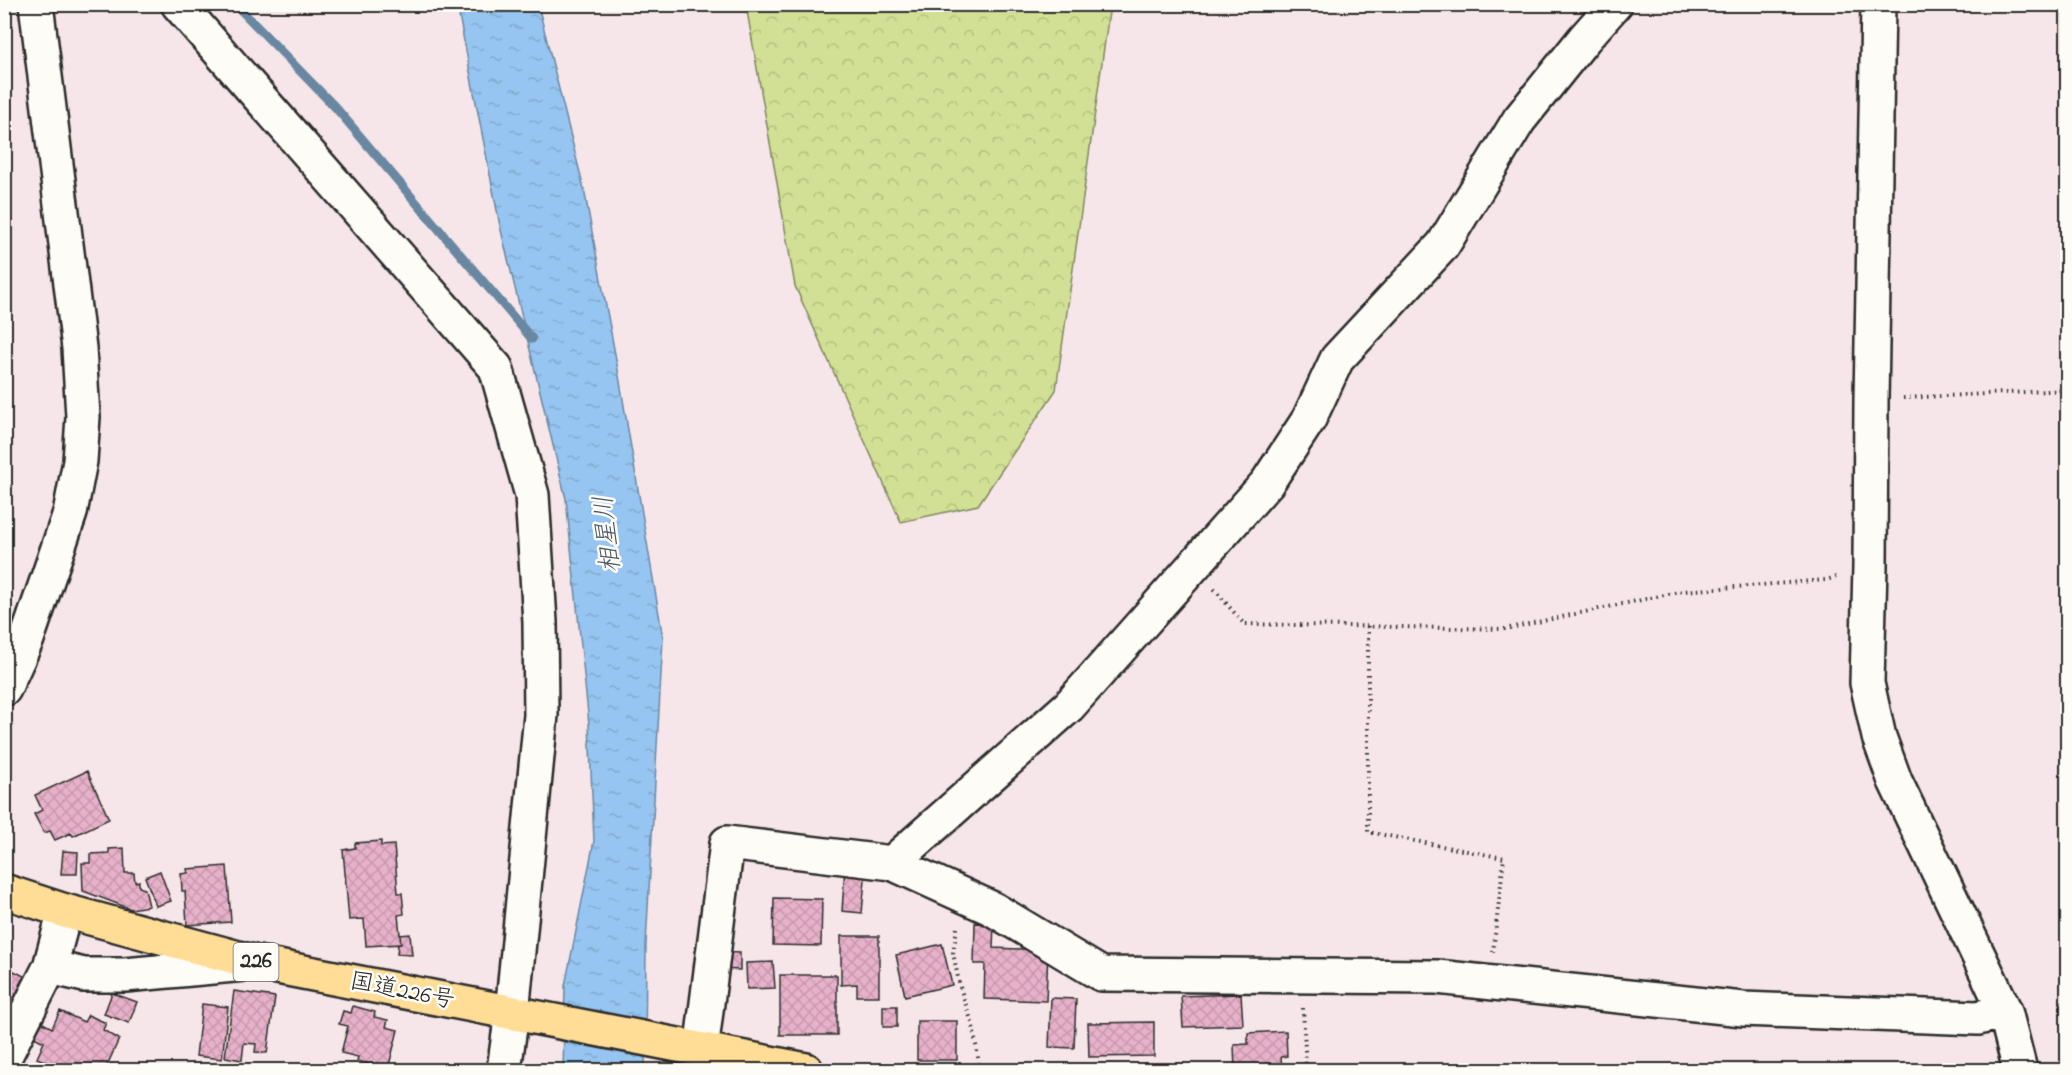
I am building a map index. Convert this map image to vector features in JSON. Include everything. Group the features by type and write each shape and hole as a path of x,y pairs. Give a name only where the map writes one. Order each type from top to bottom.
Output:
{"highway":[{"name":"国道226号","path":"4,891 64,911 257,963 806,1071"}],"street":[{"path":"4,689 27,639 70,513 80,461 83,417 80,348 36,4"},
{"path":"178,4 496,368 532,495 540,622 541,715 521,1015 504,1071"},
{"path":"892,863 1069,706 1267,483 1309,419 1337,359 1443,245 1519,120 1614,4"},
{"path":"1878,4 1870,566 1866,683 1879,737 1895,781 2005,1011 2020,1071"},
{"path":"690,1048 727,843 892,863 993,909 1101,974 1437,977 1743,1009 1978,1018 2005,1011"},
{"path":"4,1058 50,967 64,911"},
{"path":"50,967 84,975 125,975 257,963"}],"path":[{"path":"1871,400 2067,390"},
{"path":"1194,566 1244,624 1505,629 1683,591 1826,580 1870,566"},
{"path":"1368,626 1368,832 1504,858 1488,983"},
{"path":"961,895 953,952 960,987 973,1026 980,1071"},
{"path":"1302,976 1306,1071"}],"green space":[{"path":"746,5 1110,5 1056,390 978,505 901,522 795,286"}],"water":[{"name":"相星川","path":"457,5 538,5 584,189 618,370 663,638 646,944 645,1070 563,1070 565,986 594,841 589,724 566,499 500,226"}],"building":[{"path":"87,771 109,819 73,836 71,833 55,840 50,831 44,833 34,814 42,810 35,795"},
{"path":"381,841 381,846 394,845 398,893 402,893 404,914 398,915 401,944 366,946 364,919 349,920 343,850 355,848 355,843"},
{"path":"124,848 125,873 134,873 135,882 139,881 139,887 145,889 149,906 131,909 83,891 82,863 90,863 90,854 109,853 109,849"},
{"path":"63,851 78,852 77,874 61,874"},
{"path":"227,866 231,922 187,925 185,891 182,891 181,874 188,873 187,869"},
{"path":"845,867 866,868 862,913 842,911"},
{"path":"160,871 171,901 156,906 145,877"},
{"path":"774,898 822,899 821,946 773,945"},
{"path":"975,923 994,924 993,948 1048,950 1046,1001 984,999 985,964 974,964"},
{"path":"410,934 412,955 397,954 398,944 401,944 400,935"},
{"path":"841,936 879,936 879,996 857,996 857,984 841,985"},
{"path":"942,944 952,985 905,996 896,955"},
{"path":"721,952 740,953 740,970 720,969"},
{"path":"773,962 775,988 747,989 746,963"},
{"path":"4,966 24,976 19,985 25,988 12,1012 9,1011 4,1019"},
{"path":"780,975 837,975 837,1035 780,1035"},
{"path":"234,991 275,997 267,1053 255,1052 256,1044 244,1043 242,1060 225,1057"},
{"path":"112,993 137,1002 129,1023 104,1014"},
{"path":"1241,994 1243,1025 1183,1027 1181,996"},
{"path":"1051,998 1076,999 1074,1048 1049,1047"},
{"path":"202,1004 228,1007 222,1059 196,1056"},
{"path":"353,1006 375,1012 374,1017 388,1020 386,1027 398,1030 388,1069 357,1061 358,1057 341,1053 348,1026 339,1024 343,1011 351,1013"},
{"path":"883,1006 897,1006 897,1027 883,1027"},
{"path":"60,1011 84,1022 88,1015 106,1023 103,1030 119,1039 105,1070 65,1070 37,1058 44,1042 34,1037 41,1022 52,1028"},
{"path":"917,1021 957,1021 957,1060 917,1060"},
{"path":"1154,1022 1154,1056 1089,1057 1088,1023"},
{"path":"1286,1031 1287,1056 1281,1057 1282,1070 1235,1070 1234,1045 1248,1044 1248,1033"}],"waterway":[{"path":"235,4 336,108 532,339"}]}
